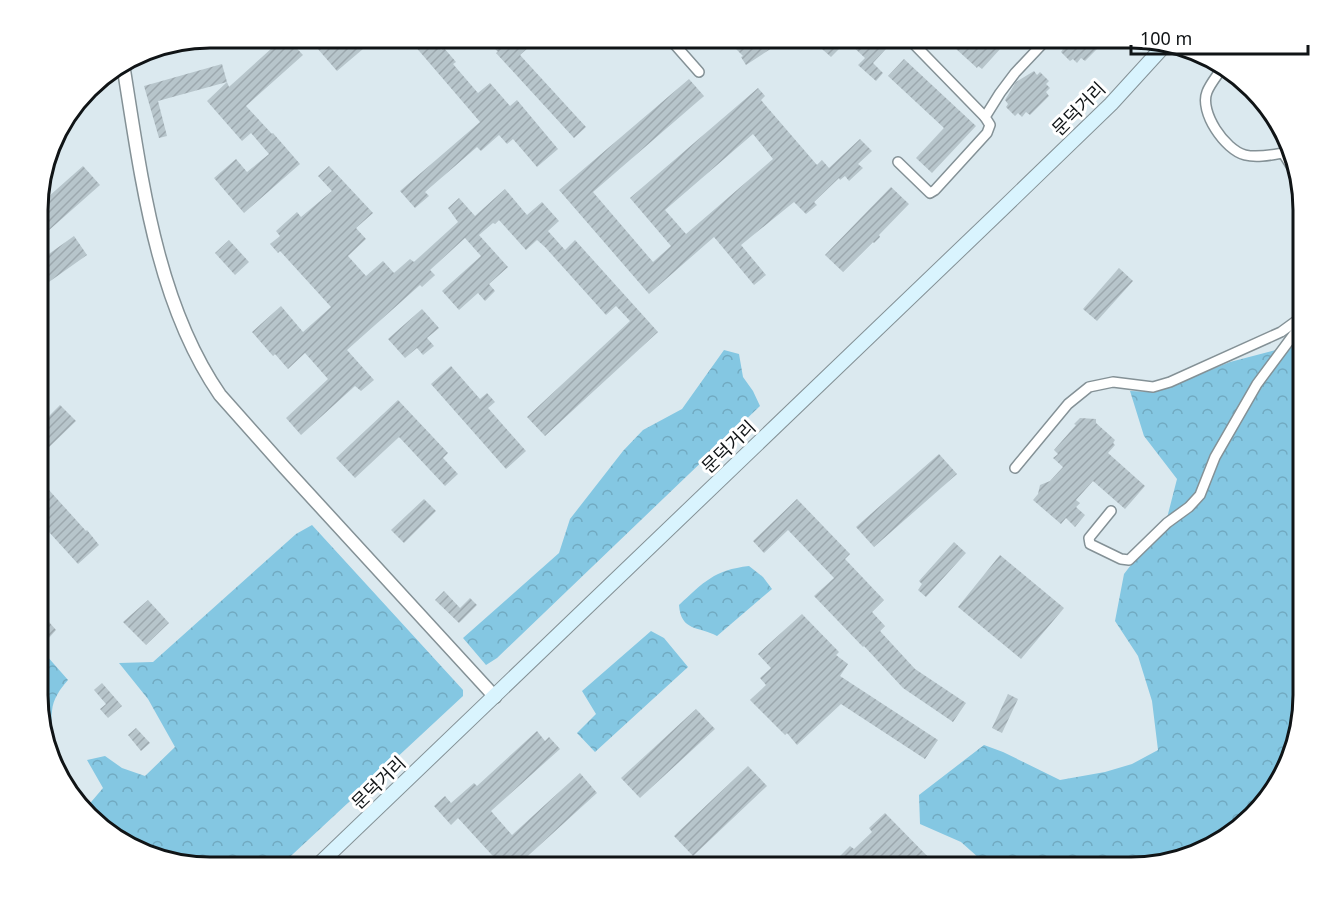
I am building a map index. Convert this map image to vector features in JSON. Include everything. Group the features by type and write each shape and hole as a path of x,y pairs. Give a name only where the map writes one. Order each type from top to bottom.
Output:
{"main road":[{"name":"문덕거리","path":"327,857 1111,104 1160,51"}],"street":[{"path":"678,48 699,72"},
{"path":"898,162 930,193 987,133 990,125 985,117 918,48"},
{"path":"985,117 999,93 1039,48"},
{"path":"125,73 150,216 165,279 187,335 211,382 284,467 495,697"},
{"path":"1218,73 1207,92 1204,105 1228,147 1245,155 1264,156 1282,152"},
{"path":"1015,468 1068,404 1089,387 1113,382 1154,387 1281,332 1293,323"},
{"path":"1111,511 1089,538 1090,544 1121,559 1129,560 1200,495 1215,457 1257,384 1293,335"}],"green space":[{"path":"1293,344 1293,706 1290,727 1276,767 1253,802 1221,830 1203,840 1163,854 1142,857 978,857 961,842 920,824 919,795 984,745 1060,780 1105,772 1132,764 1158,750 1152,701 1138,656 1115,621 1124,574 1167,518 1177,479 1144,436 1130,391 1154,392 1230,362"},
{"path":"724,350 739,354 743,377 760,406 497,658 486,665 463,638 559,553 570,519 623,451 643,430 682,409"},
{"path":"312,525 463,690 463,696 290,857 199,857 178,854 138,840 120,830 90,804 103,788 87,760 105,756 122,768 145,776 175,747 148,699 119,663 153,662 296,534"},
{"path":"749,566 763,577 772,589 717,636 692,627 683,620 679,605 710,578"},
{"path":"651,631 664,638 688,667 595,752 577,733 596,714 582,691"},
{"path":"48,657 68,680 54,702 52,728 49,716"}],"building":[{"path":"272,48 296,48 303,55 246,106 300,164 244,213 214,178 236,159 247,172 269,154 251,133 242,141 207,101 227,82 229,87"},
{"path":"317,48 364,48 337,71"},
{"path":"417,48 439,48 441,50 444,48 456,62 453,64 478,93 490,83 510,106 517,100 558,149 537,167 513,139 507,144 499,135 481,151 477,147 425,192 429,196 415,208 400,191 480,122"},
{"path":"494,48 528,48 520,55 586,127 574,138 496,53 498,52"},
{"path":"735,48 772,48 746,65 741,57 743,56"},
{"path":"823,48 840,48 831,57"},
{"path":"854,48 887,48 873,63 883,73 876,81 858,65 865,58"},
{"path":"955,48 1001,48 982,69 978,66 977,68"},
{"path":"1098,48 1085,61 1081,58 1077,63 1073,59 1070,61 1061,52 1063,49"},
{"path":"904,59 976,126 932,173 916,158 944,128 888,76"},
{"path":"222,64 227,82 158,101 167,136 159,138 144,86"},
{"path":"1034,71 1037,75 1040,72 1049,81 1046,84 1050,88 1046,92 1049,96 1030,115 1026,112 1022,117 1018,113 1015,116 1006,107 1008,104 1005,100 1016,82"},
{"path":"689,79 704,96 593,192 653,262 671,246 630,198 758,88 765,96 761,100 817,165 822,160 829,168 860,139 872,151 858,164 863,168 849,181 845,176 840,180 839,178 814,202 817,205 806,214 794,202 741,245 766,275 754,285 714,237 649,294 559,190","holes":["753,134 773,159 686,234 665,210"]},
{"path":"83,166 100,185 48,231 49,196"},
{"path":"329,166 373,213 356,228 366,239 348,256 366,276 383,261 394,273 410,259 414,262 458,222 448,208 459,198 475,216 505,189 527,215 542,202 559,221 548,231 565,250 575,240 658,332 545,436 527,417 630,321 616,306 606,315 545,247 537,240 526,250 499,220 479,235 508,267 489,284 495,291 485,301 478,293 459,310 442,291 481,256 465,238 430,270 435,275 422,287 420,285 347,350 374,380 361,391 355,386 301,435 286,418 328,379 305,353 288,369 252,332 281,306 303,332 331,307 280,251 278,253 270,244 280,236 276,231 297,212 301,217 332,191 318,176"},
{"path":"891,187 909,204 879,235 880,237 843,272 825,255"},
{"path":"74,236 87,255 48,283 48,255"},
{"path":"229,240 249,262 235,275 215,253"},
{"path":"1119,268 1133,281 1097,321 1083,309"},
{"path":"422,309 439,328 427,338 434,346 423,355 417,348 405,358 388,339"},
{"path":"451,366 480,399 487,393 495,402 488,408 526,451 506,469 431,384"},
{"path":"398,400 448,453 443,458 458,474 445,486 399,437 355,478 336,458"},
{"path":"60,405 76,421 48,448 48,417"},
{"path":"1080,418 1096,419 1096,423 1115,440 1113,443 1115,445 1108,453 1145,486 1125,509 1093,481 1076,500 1080,503 1076,507 1085,515 1075,527 1066,518 1061,524 1033,500 1038,494 1040,485 1050,481 1063,467 1053,458 1058,454 1054,450"},
{"path":"939,454 957,474 874,547 856,527"},
{"path":"48,489 99,545 78,564 48,531"},
{"path":"424,499 436,511 404,543 391,530"},
{"path":"797,499 850,554 845,559 884,600 872,612 885,626 880,631 915,669 966,703 953,722 903,688 814,596 834,578 788,530 764,553 753,541"},
{"path":"954,542 966,553 926,597 918,590 922,584 919,581"},
{"path":"1000,555 1064,608 1021,659 958,607"},
{"path":"444,591 460,608 470,598 477,605 459,623 435,600"},
{"path":"148,600 169,623 146,645 123,622"},
{"path":"802,614 839,652 836,655 848,664 840,676 938,740 925,759 841,704 797,745 750,700 766,685 760,678 771,668 758,654"},
{"path":"48,623 56,630 48,639"},
{"path":"102,683 122,706 108,718 100,709 106,704 94,690"},
{"path":"1008,694 1018,699 1002,733 992,728"},
{"path":"696,709 715,729 640,798 621,778"},
{"path":"136,728 150,743 141,751 128,735"},
{"path":"537,731 545,741 549,737 560,749 491,811 512,835 580,773 597,793 527,857 494,857 458,818 451,825 434,806 445,796 451,803 474,783 477,786"},
{"path":"748,766 767,786 693,856 674,836"},
{"path":"885,813 928,857 839,857 850,846 854,849 872,832 869,828"}]}
